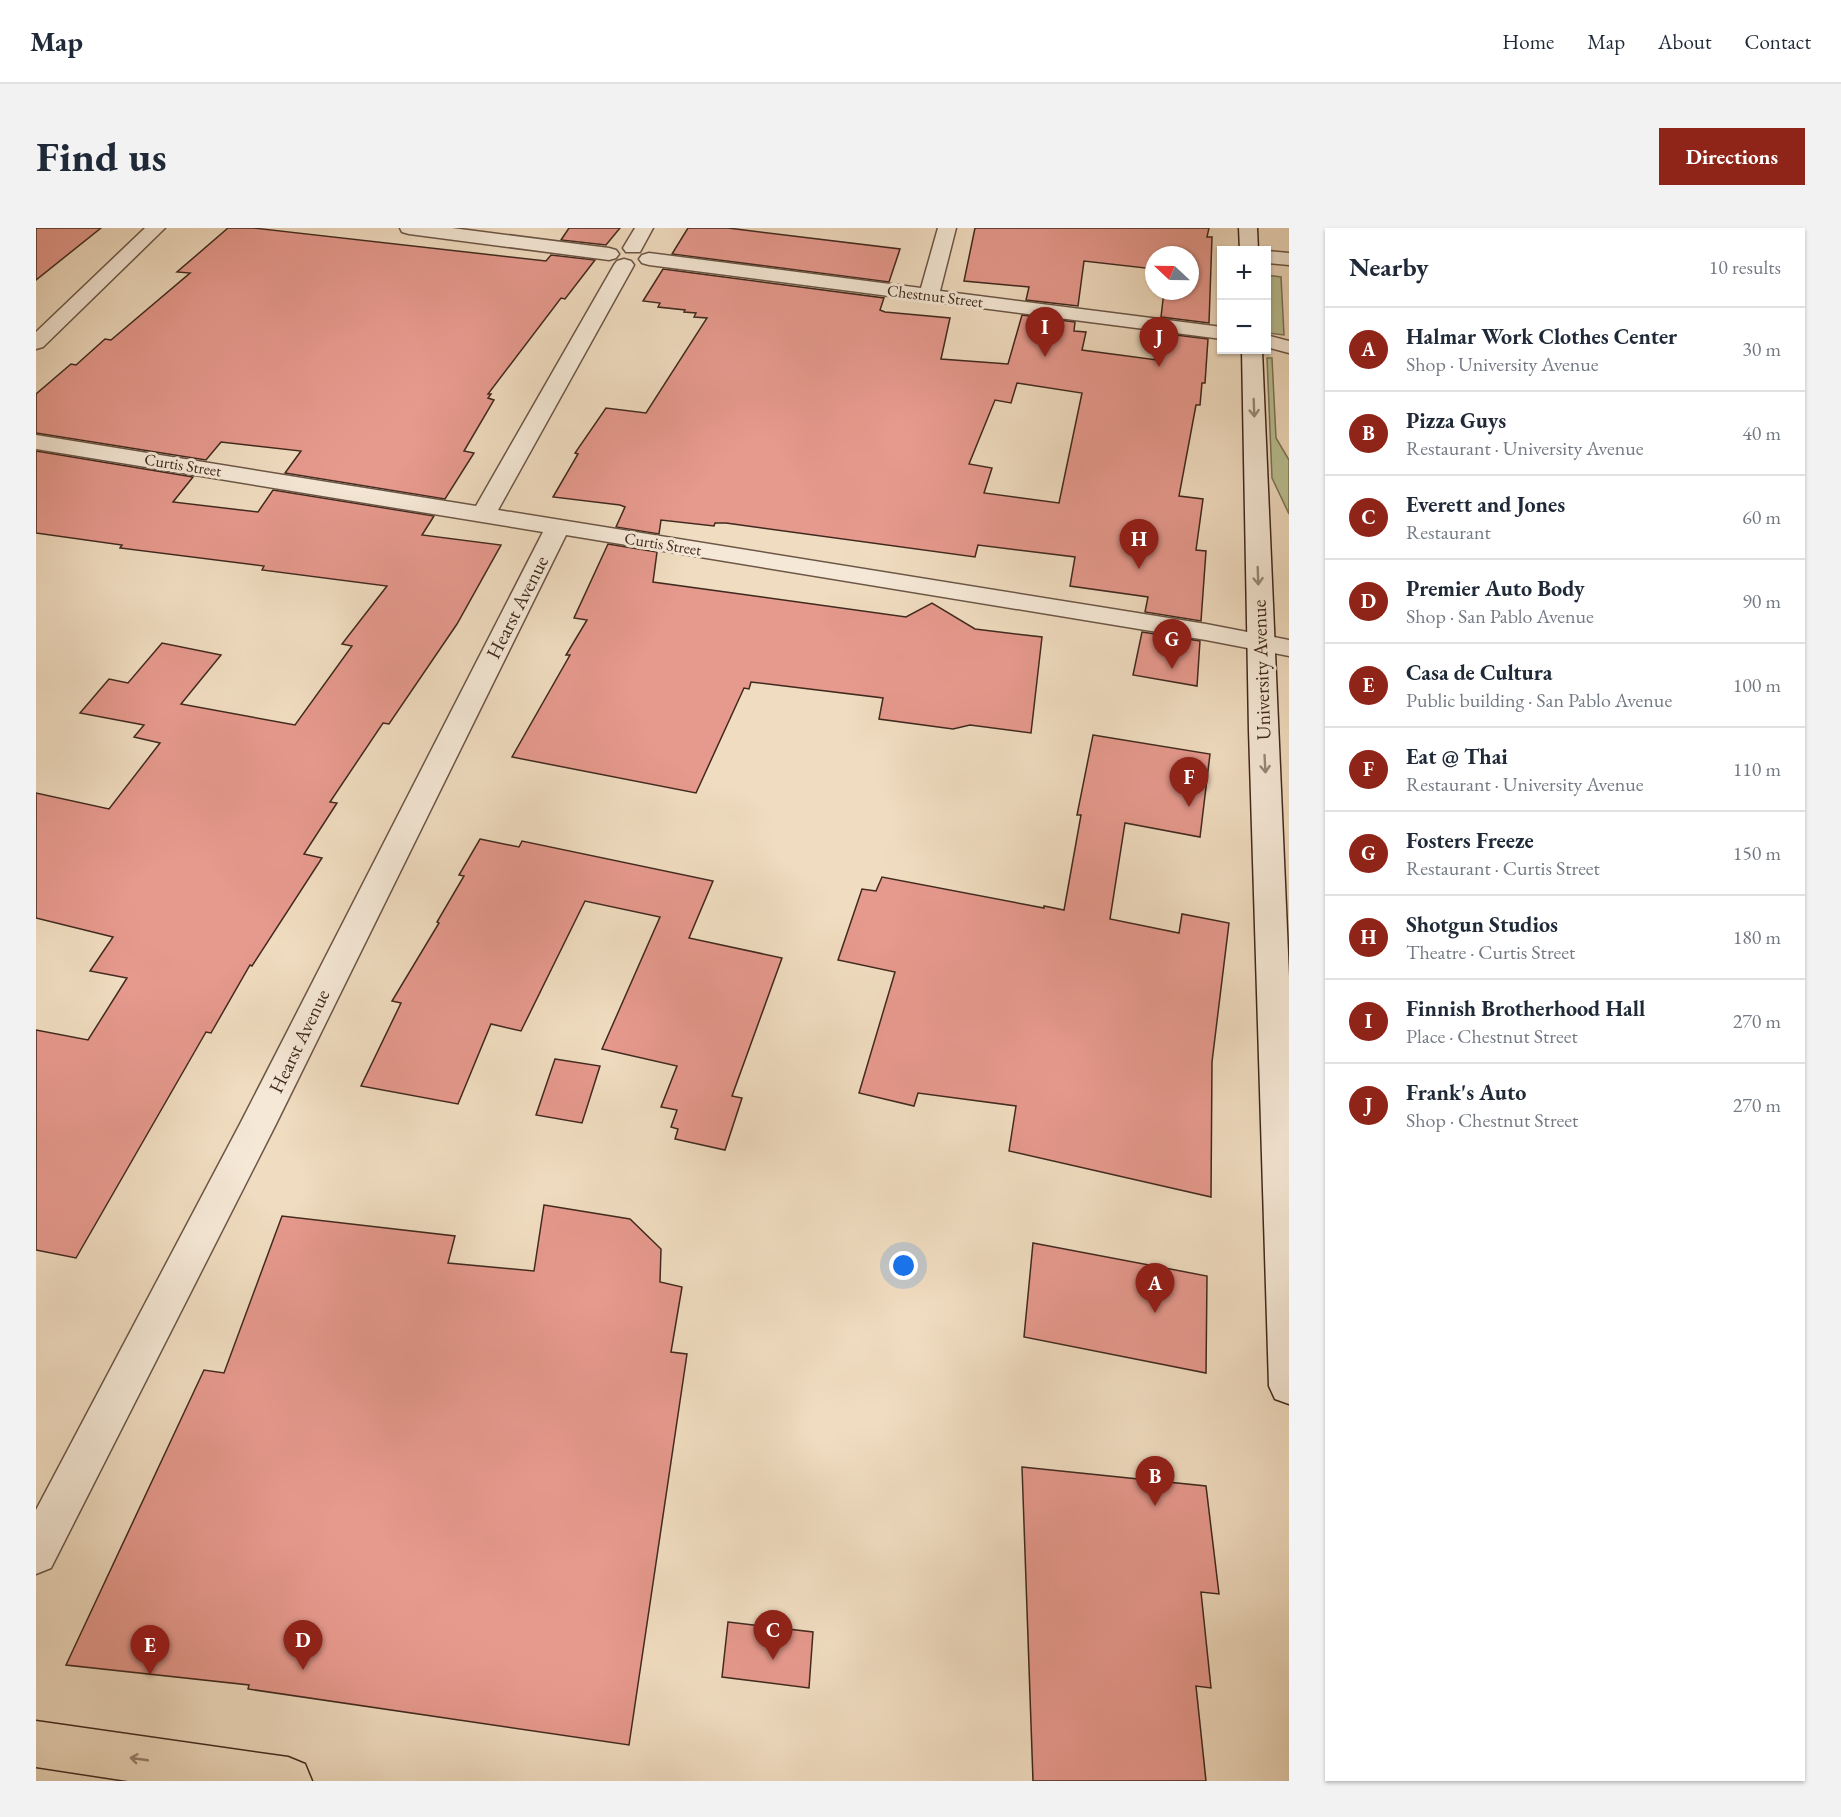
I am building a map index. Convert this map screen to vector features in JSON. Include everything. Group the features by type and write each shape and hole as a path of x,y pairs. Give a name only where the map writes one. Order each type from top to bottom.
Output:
{"main road":[{"path":"36,1744 288,1781"}],"street":[{"path":"36,343 156,228"},
{"name":"Chestnut Street","path":"409,228 1217,332"},
{"path":"484,514 644,228"},
{"path":"928,295 947,228"},
{"path":"1248,228 1249,246"},
{"path":"1271,257 1289,259"},
{"path":"1271,342 1289,346"},
{"name":"University Avenue","path":"1252,354 1275,646 1289,1386"},
{"name":"Curtis Street","path":"36,442 558,526 1275,646"},
{"name":"Hearst Avenue","path":"36,1553 258,1124 558,526"}],"green space":[{"path":"1271,276 1281,277 1284,335 1271,333"},
{"path":"1267,358 1272,358 1276,438 1289,460 1289,514 1272,478"}],"building":[{"path":"36,228 101,228 36,280"},
{"path":"228,228 253,228 546,261 551,255 595,260 565,299 561,298 488,394 491,394 488,398 494,400 464,451 474,453 445,499 285,473 301,451 221,442 206,460 36,433 36,394 71,364 76,365 105,339 111,340 190,273 177,272"},
{"path":"569,228 620,228 606,245 561,240"},
{"path":"688,228 728,228 900,249 889,282 672,254"},
{"path":"975,228 1209,228 1207,237 1212,237 1209,323 1161,317 1163,300 1199,300 1199,246 1145,246 1145,268 1084,261 1078,306 1026,300 1029,287 964,281"},
{"path":"663,269 884,298 880,310 885,312 950,318 941,359 1008,364 1022,315 1075,322 1074,331 1086,332 1082,350 1157,360 1160,333 1208,339 1205,383 1202,383 1200,405 1196,405 1179,496 1203,499 1196,550 1206,551 1201,621 1145,612 1148,597 1070,586 1075,557 978,545 975,557 726,523 715,523 714,526 661,520 659,534 616,527 625,507 620,505 553,497 578,454 575,453 606,408 646,413 707,318 694,317 696,313 684,312 685,310 658,307 660,303 643,301","holes":["1017,383 1082,393 1059,503 984,493 992,468 969,464 995,400 1011,403"]},
{"path":"36,451 193,477 173,502 258,512 273,490 434,516 422,535 501,545 457,624 389,724 383,723 330,802 337,803 304,854 322,858 252,966 250,965 211,1033 206,1032 76,1258 36,1250 36,1030 88,1040 127,978 90,971 113,937 36,918 36,793 109,809 160,743 134,737 144,725 80,713 109,679 128,683 162,643 221,655 181,704 295,725 352,646 342,644 387,586 262,570 264,566 120,548 122,545 36,533"},
{"path":"608,544 657,552 653,582 906,617 932,603 975,629 1042,637 1031,733 970,725 953,729 879,719 883,698 751,682 749,689 744,688 696,793 512,757 570,655 566,655 587,620 574,618"},
{"path":"1142,632 1200,641 1197,686 1133,675"},
{"path":"1093,735 1210,754 1200,837 1125,823 1110,919 1179,933 1182,914 1229,923 1212,1062 1211,1197 1009,1151 1016,1106 918,1093 914,1106 859,1093 895,972 838,960 862,889 876,891 882,877 1064,910 1081,815 1077,815"},
{"path":"480,839 519,847 522,841 713,881 689,938 782,958 732,1096 742,1098 725,1150 675,1139 678,1129 671,1127 677,1110 661,1107 677,1066 602,1049 660,917 585,901 521,1031 491,1024 458,1104 361,1086 401,1003 392,1001 439,923 437,922 464,876 459,875"},
{"path":"555,1059 600,1066 582,1123 536,1115"},
{"path":"544,1205 630,1219 661,1249 660,1282 682,1287 671,1352 687,1354 629,1745 248,1689 249,1685 66,1665 204,1370 224,1373 282,1216 455,1236 448,1263 534,1271"},
{"path":"1033,1243 1207,1276 1206,1373 1024,1337"},
{"path":"1022,1467 1206,1486 1219,1594 1201,1592 1211,1688 1196,1686 1206,1781 1033,1781"},
{"path":"728,1622 813,1632 809,1688 722,1677"}],"place":[{"name":"Finnish Brotherhood Hall","path":"1045,357"},
{"name":"Frank's Auto","path":"1159,367"},
{"name":"Shotgun Studios","path":"1139,569"},
{"name":"Fosters Freeze","path":"1172,669"},
{"name":"Eat @ Thai","path":"1189,807"},
{"name":"Halmar Work Clothes Center","path":"1155,1313"},
{"name":"Pizza Guys","path":"1155,1506"},
{"name":"Everett and Jones","path":"773,1660"},
{"name":"Premier Auto Body","path":"303,1670"},
{"name":"Casa de Cultura","path":"150,1675"}]}
